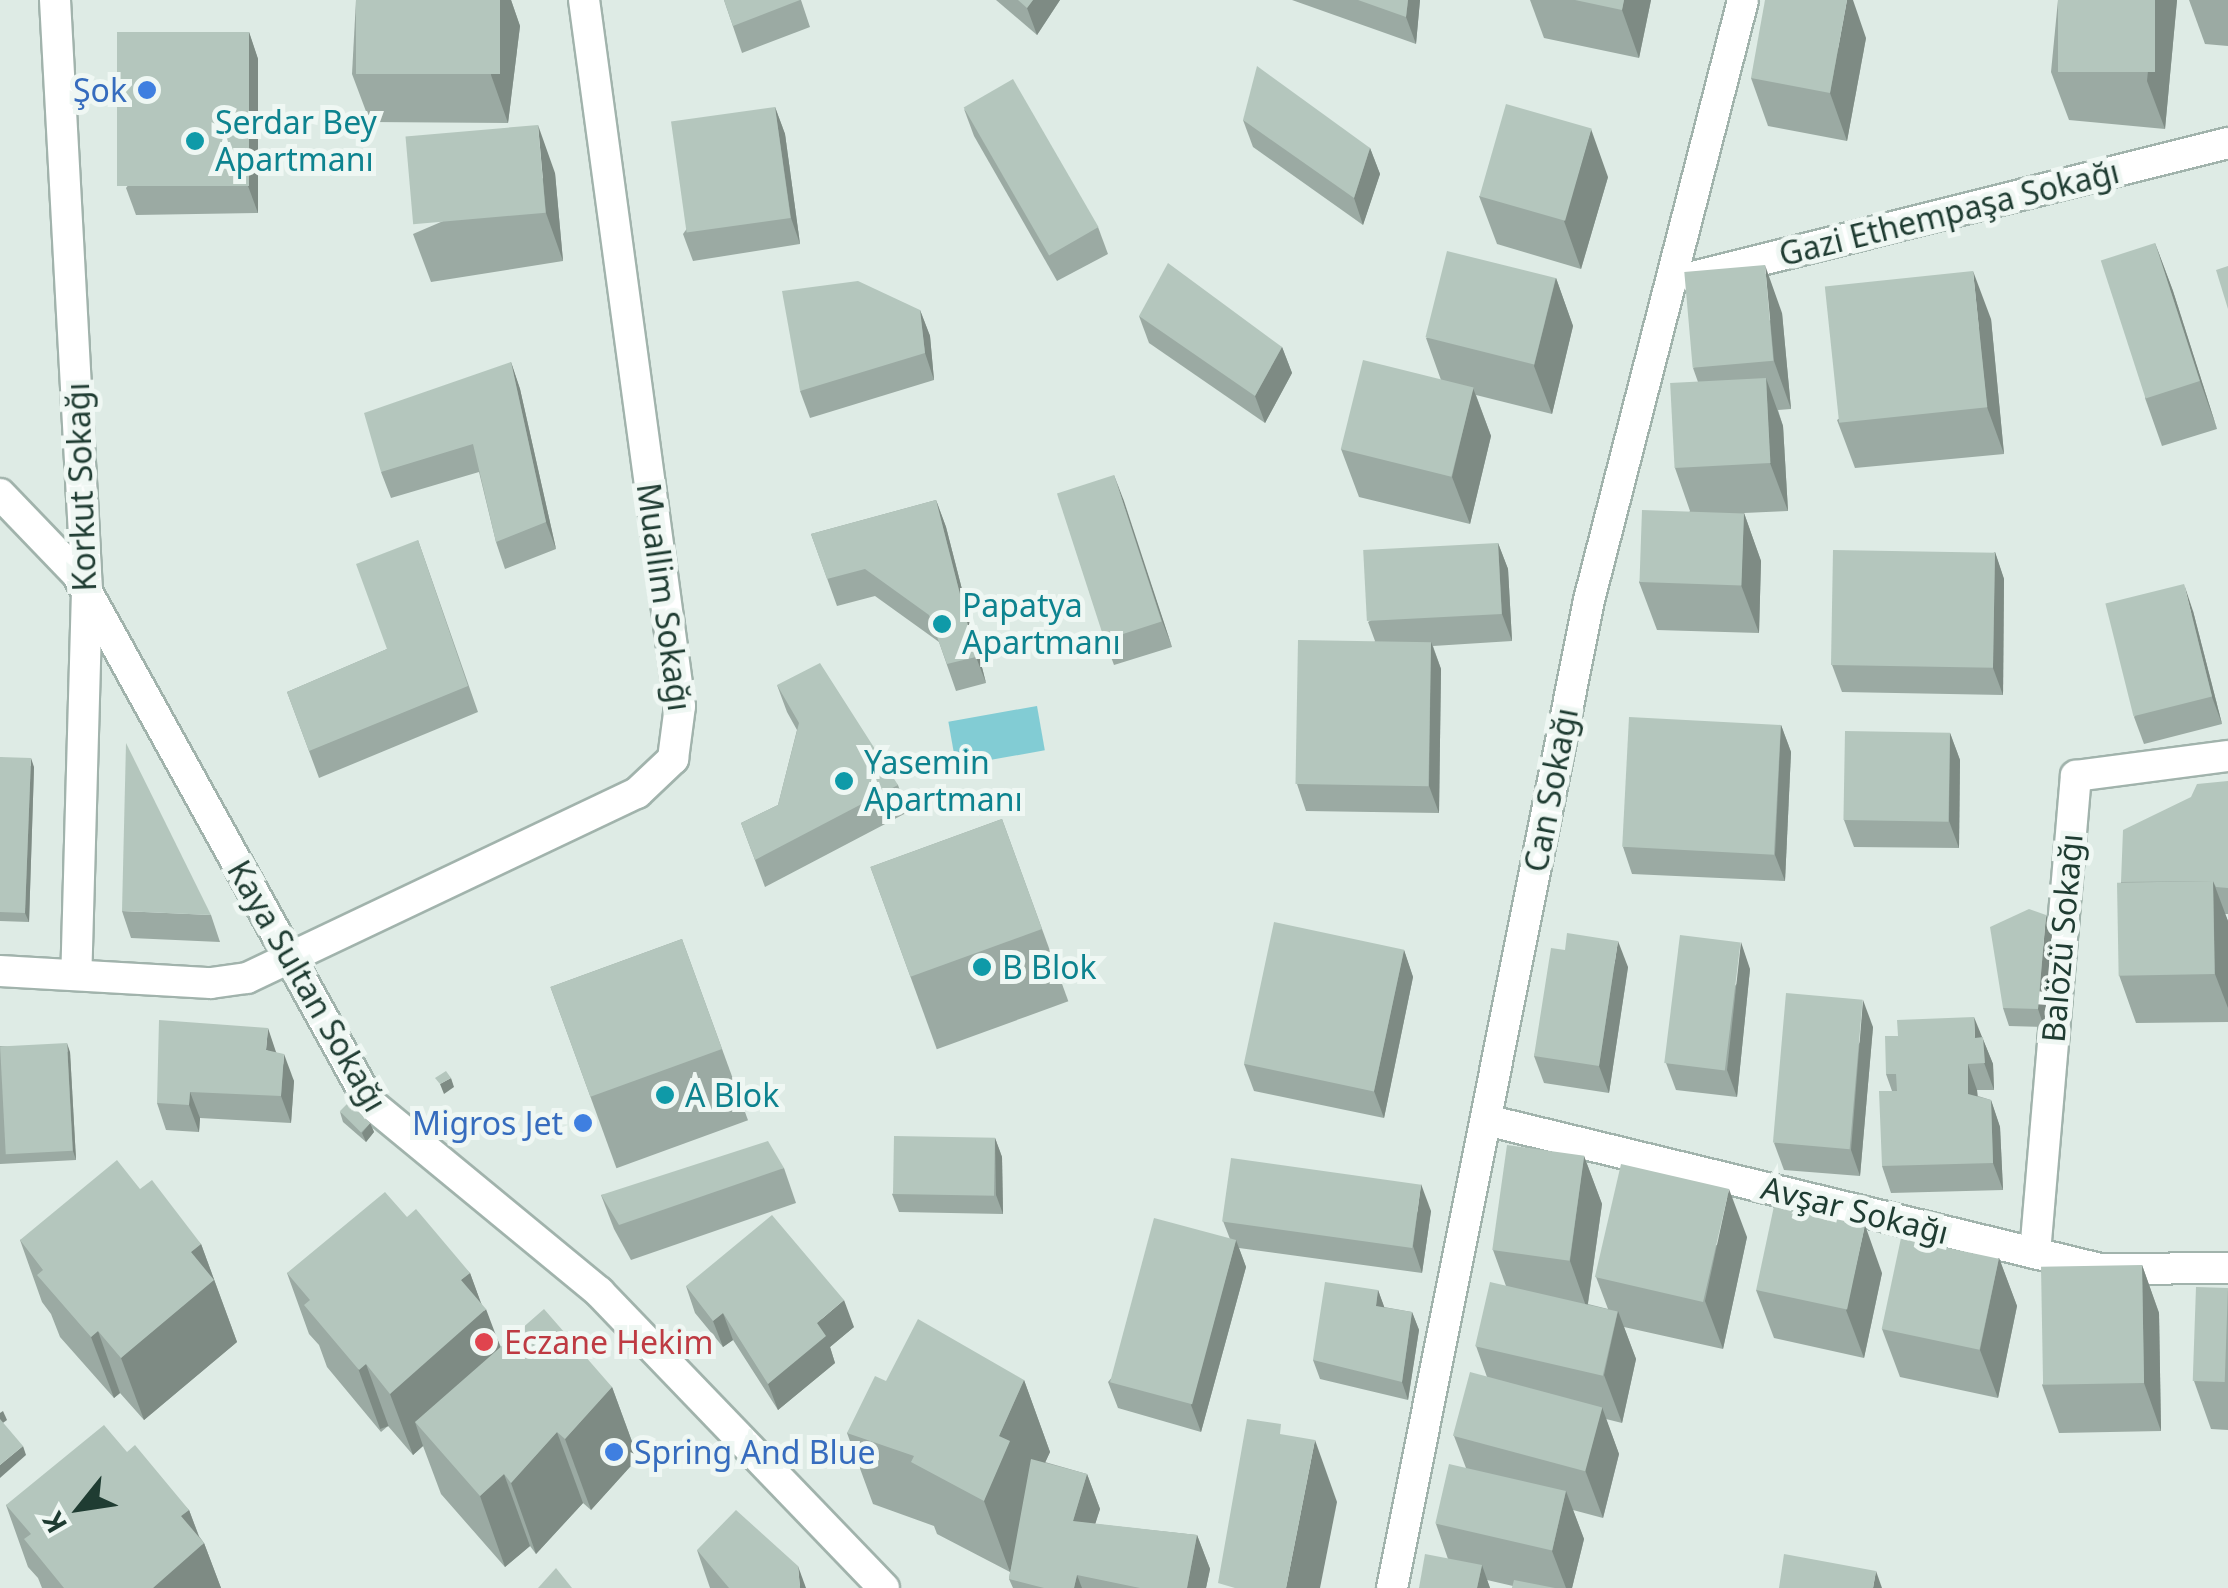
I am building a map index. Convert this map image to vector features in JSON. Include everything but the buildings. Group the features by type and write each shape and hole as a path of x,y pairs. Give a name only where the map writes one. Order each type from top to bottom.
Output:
{"street":[{"name":"Korkut Sokağı","path":"55,0 87,590 76,974"},
{"name":"Muallim Sokağı","path":"0,971 221,983 287,960 637,793 666,770 678,748 680,706 584,0"},
{"name":"Can Sokağı","path":"1392,1588 1589,600 1743,0"},
{"name":"Gazi Ethempaşa Sokağı","path":"1671,283 2228,143"},
{"name":"Kaya Sultan Sokağı","path":"0,494 62,554 87,590 287,960 384,1119 599,1292 879,1584"},
{"name":"Balözü Sokağı","path":"2035,1253 2076,776 2228,756"},
{"name":"Avşar Sokağı","path":"1486,1120 2100,1268 2228,1268"}],"water":[{"path":"1037,706 1045,750 956,766 948,722"}],"place":[{"name":"Şok","path":"147,90"},
{"name":"Serdar Bey Apartmanı","path":"195,141"},
{"name":"Papatya Apartmanı","path":"942,624"},
{"name":"Yasemin Apartmanı","path":"844,781"},
{"name":"B Blok","path":"982,967"},
{"name":"A Blok","path":"665,1095"},
{"name":"Migros Jet","path":"583,1123"},
{"name":"Eczane Hekim","path":"484,1342"},
{"name":"Spring And Blue","path":"614,1452"}]}
